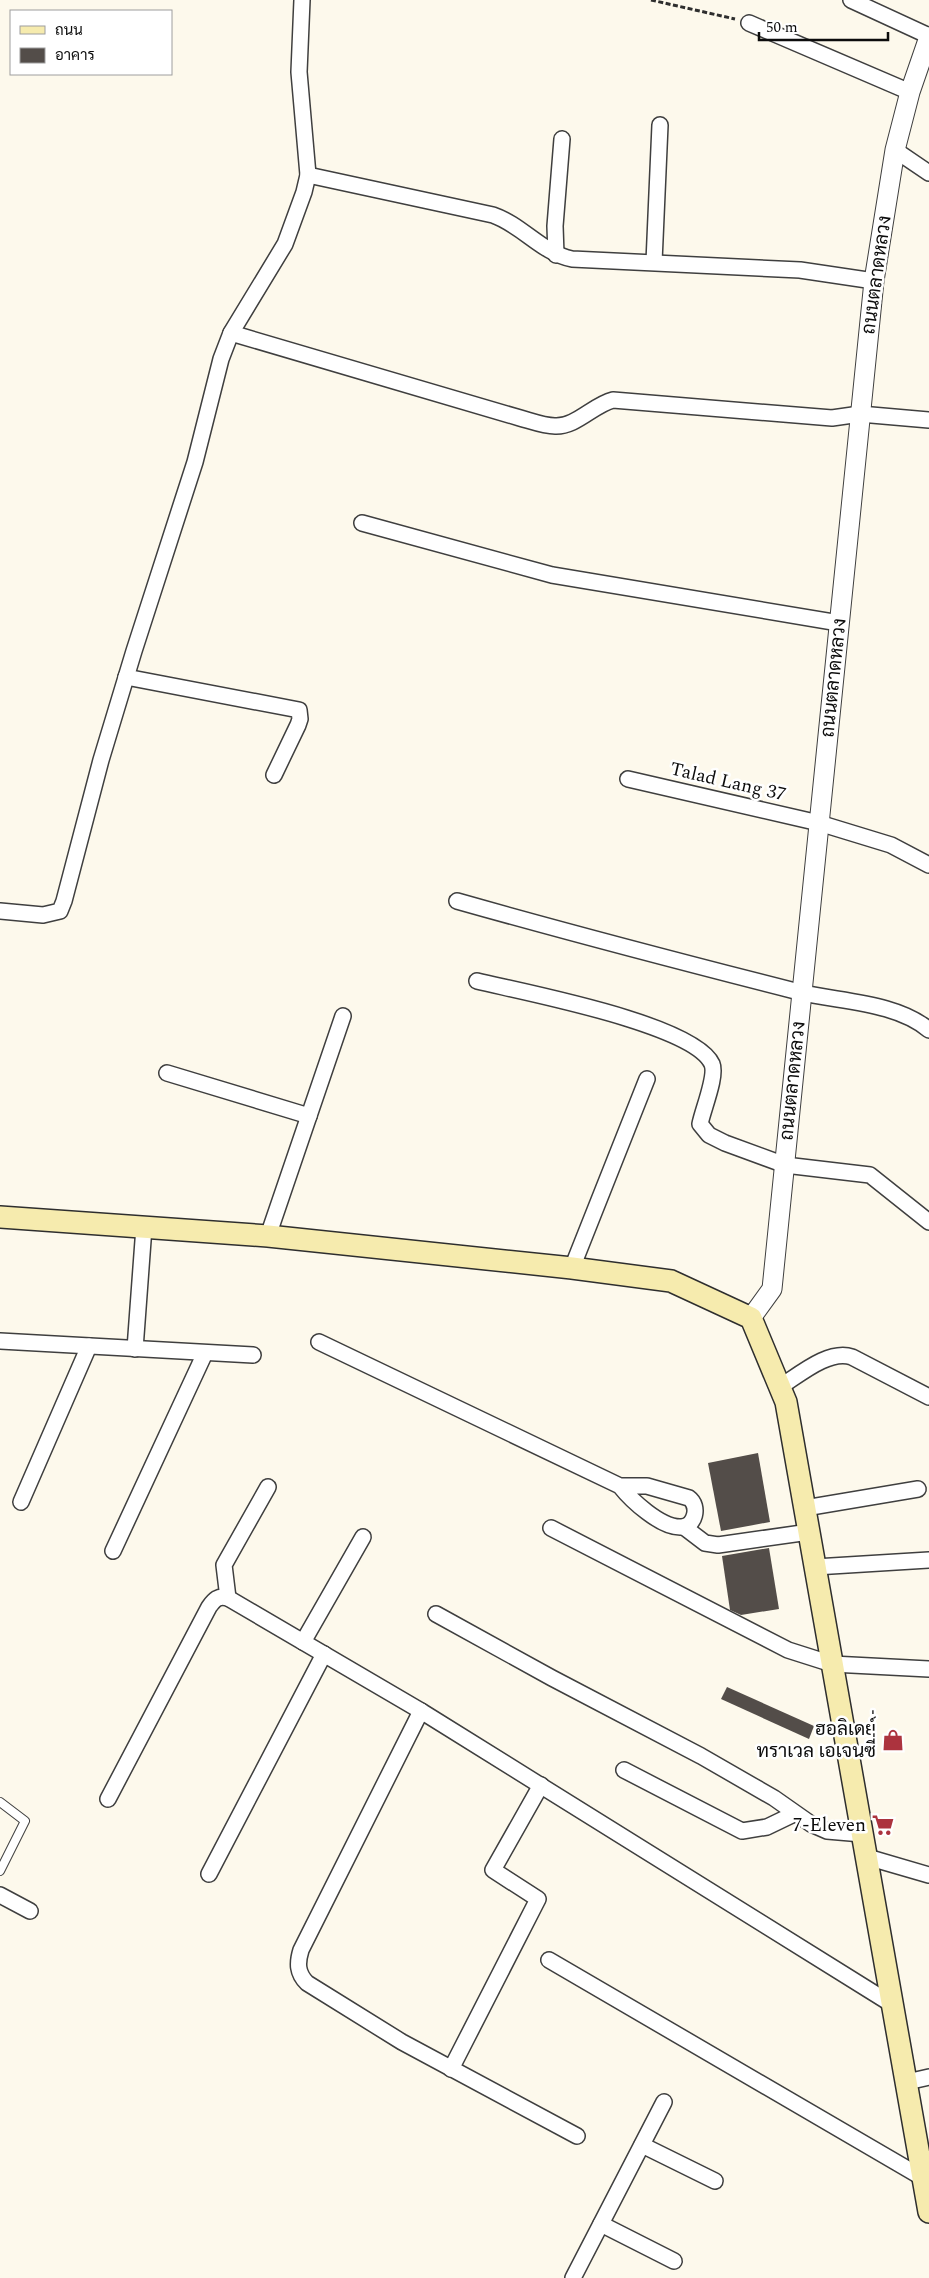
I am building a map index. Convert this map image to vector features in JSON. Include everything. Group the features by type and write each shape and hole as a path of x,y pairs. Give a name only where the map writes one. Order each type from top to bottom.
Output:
{"main road":[{"path":"0,1217 268,1236 572,1268 671,1281 751,1318 786,1402 906,2082 926,2178 929,2212"}],"street":[{"path":"0,911 43,915 60,911 126,677 195,462 222,358 231,333 285,244 304,192 308,175 299,72 302,0"},
{"path":"850,0 929,37"},
{"path":"749,23 910,92"},
{"name":"ถนนตลาดหลวง","path":"751,1318 772,1289 874,281 895,150 910,92 929,37"},
{"path":"654,262 660,124"},
{"path":"556,255 555,226 562,139"},
{"path":"895,150 929,173"},
{"path":"308,175 493,215 516,225 556,255 579,260 800,270 874,281"},
{"path":"231,333 556,427 574,421 605,402 613,400 832,418 860,414 929,420"},
{"path":"362,523 552,575 839,623"},
{"path":"126,677 299,710 300,719 298,726 274,775"},
{"name":"Talad Lang 37","path":"628,779 819,823 891,845 929,865"},
{"path":"457,901 581,936 802,993 900,1012 929,1030"},
{"path":"477,981 616,1015 675,1036 692,1046 712,1063 714,1072 700,1124 704,1130 725,1143 785,1166 870,1176 929,1222"},
{"path":"268,1236 343,1016"},
{"path":"167,1073 309,1116"},
{"path":"572,1268 648,1079"},
{"path":"135,1349 144,1227"},
{"path":"0,1341 253,1355"},
{"path":"319,1342 620,1486 638,1505 672,1526 688,1526 695,1515 694,1504 689,1498 647,1486 620,1486"},
{"path":"21,1502 89,1346"},
{"path":"113,1551 205,1353"},
{"path":"780,1386 828,1359 842,1354 852,1357 929,1397"},
{"path":"228,1598 224,1565 268,1487"},
{"path":"804,1508 918,1489"},
{"path":"684,1527 704,1543 718,1545 809,1532"},
{"path":"551,1528 769,1641 832,1664 929,1669"},
{"path":"303,1642 363,1537"},
{"path":"815,1568 929,1560"},
{"path":"108,1799 209,1607 222,1596 421,1711 893,2005"},
{"path":"436,1614 552,1678 701,1756 774,1798 794,1814 811,1824 828,1831 862,1834"},
{"path":"209,1874 324,1654"},
{"path":"421,1711 301,1950 298,1967 299,1974 307,1983 402,2042 577,2136"},
{"path":"624,1770 742,1831 768,1827 794,1814"},
{"path":"451,2069 538,1899 492,1870 541,1785"},
{"path":"867,1857 929,1875"},
{"path":"0,1895 30,1911"},
{"path":"549,1960 926,2178"},
{"path":"906,2082 929,2077"},
{"path":"573,2278 664,2102"},
{"path":"642,2145 715,2181"},
{"path":"601,2224 674,2261"}],"lane":[{"path":"0,1802 26,1821 0,1871"}],"path":[{"path":"650,0 749,23"}],"building":[{"path":"758,1453 770,1522 721,1531 708,1463"},
{"path":"769,1548 779,1609 741,1615 730,1610 722,1556"},
{"path":"727,1687 814,1726 809,1739 721,1699"}],"place":[{"name":"ฮอลิเดย์่ ทราเวล เอเจนซี่","path":"893,1740"},
{"name":"7-Eleven","path":"883,1825"}]}
